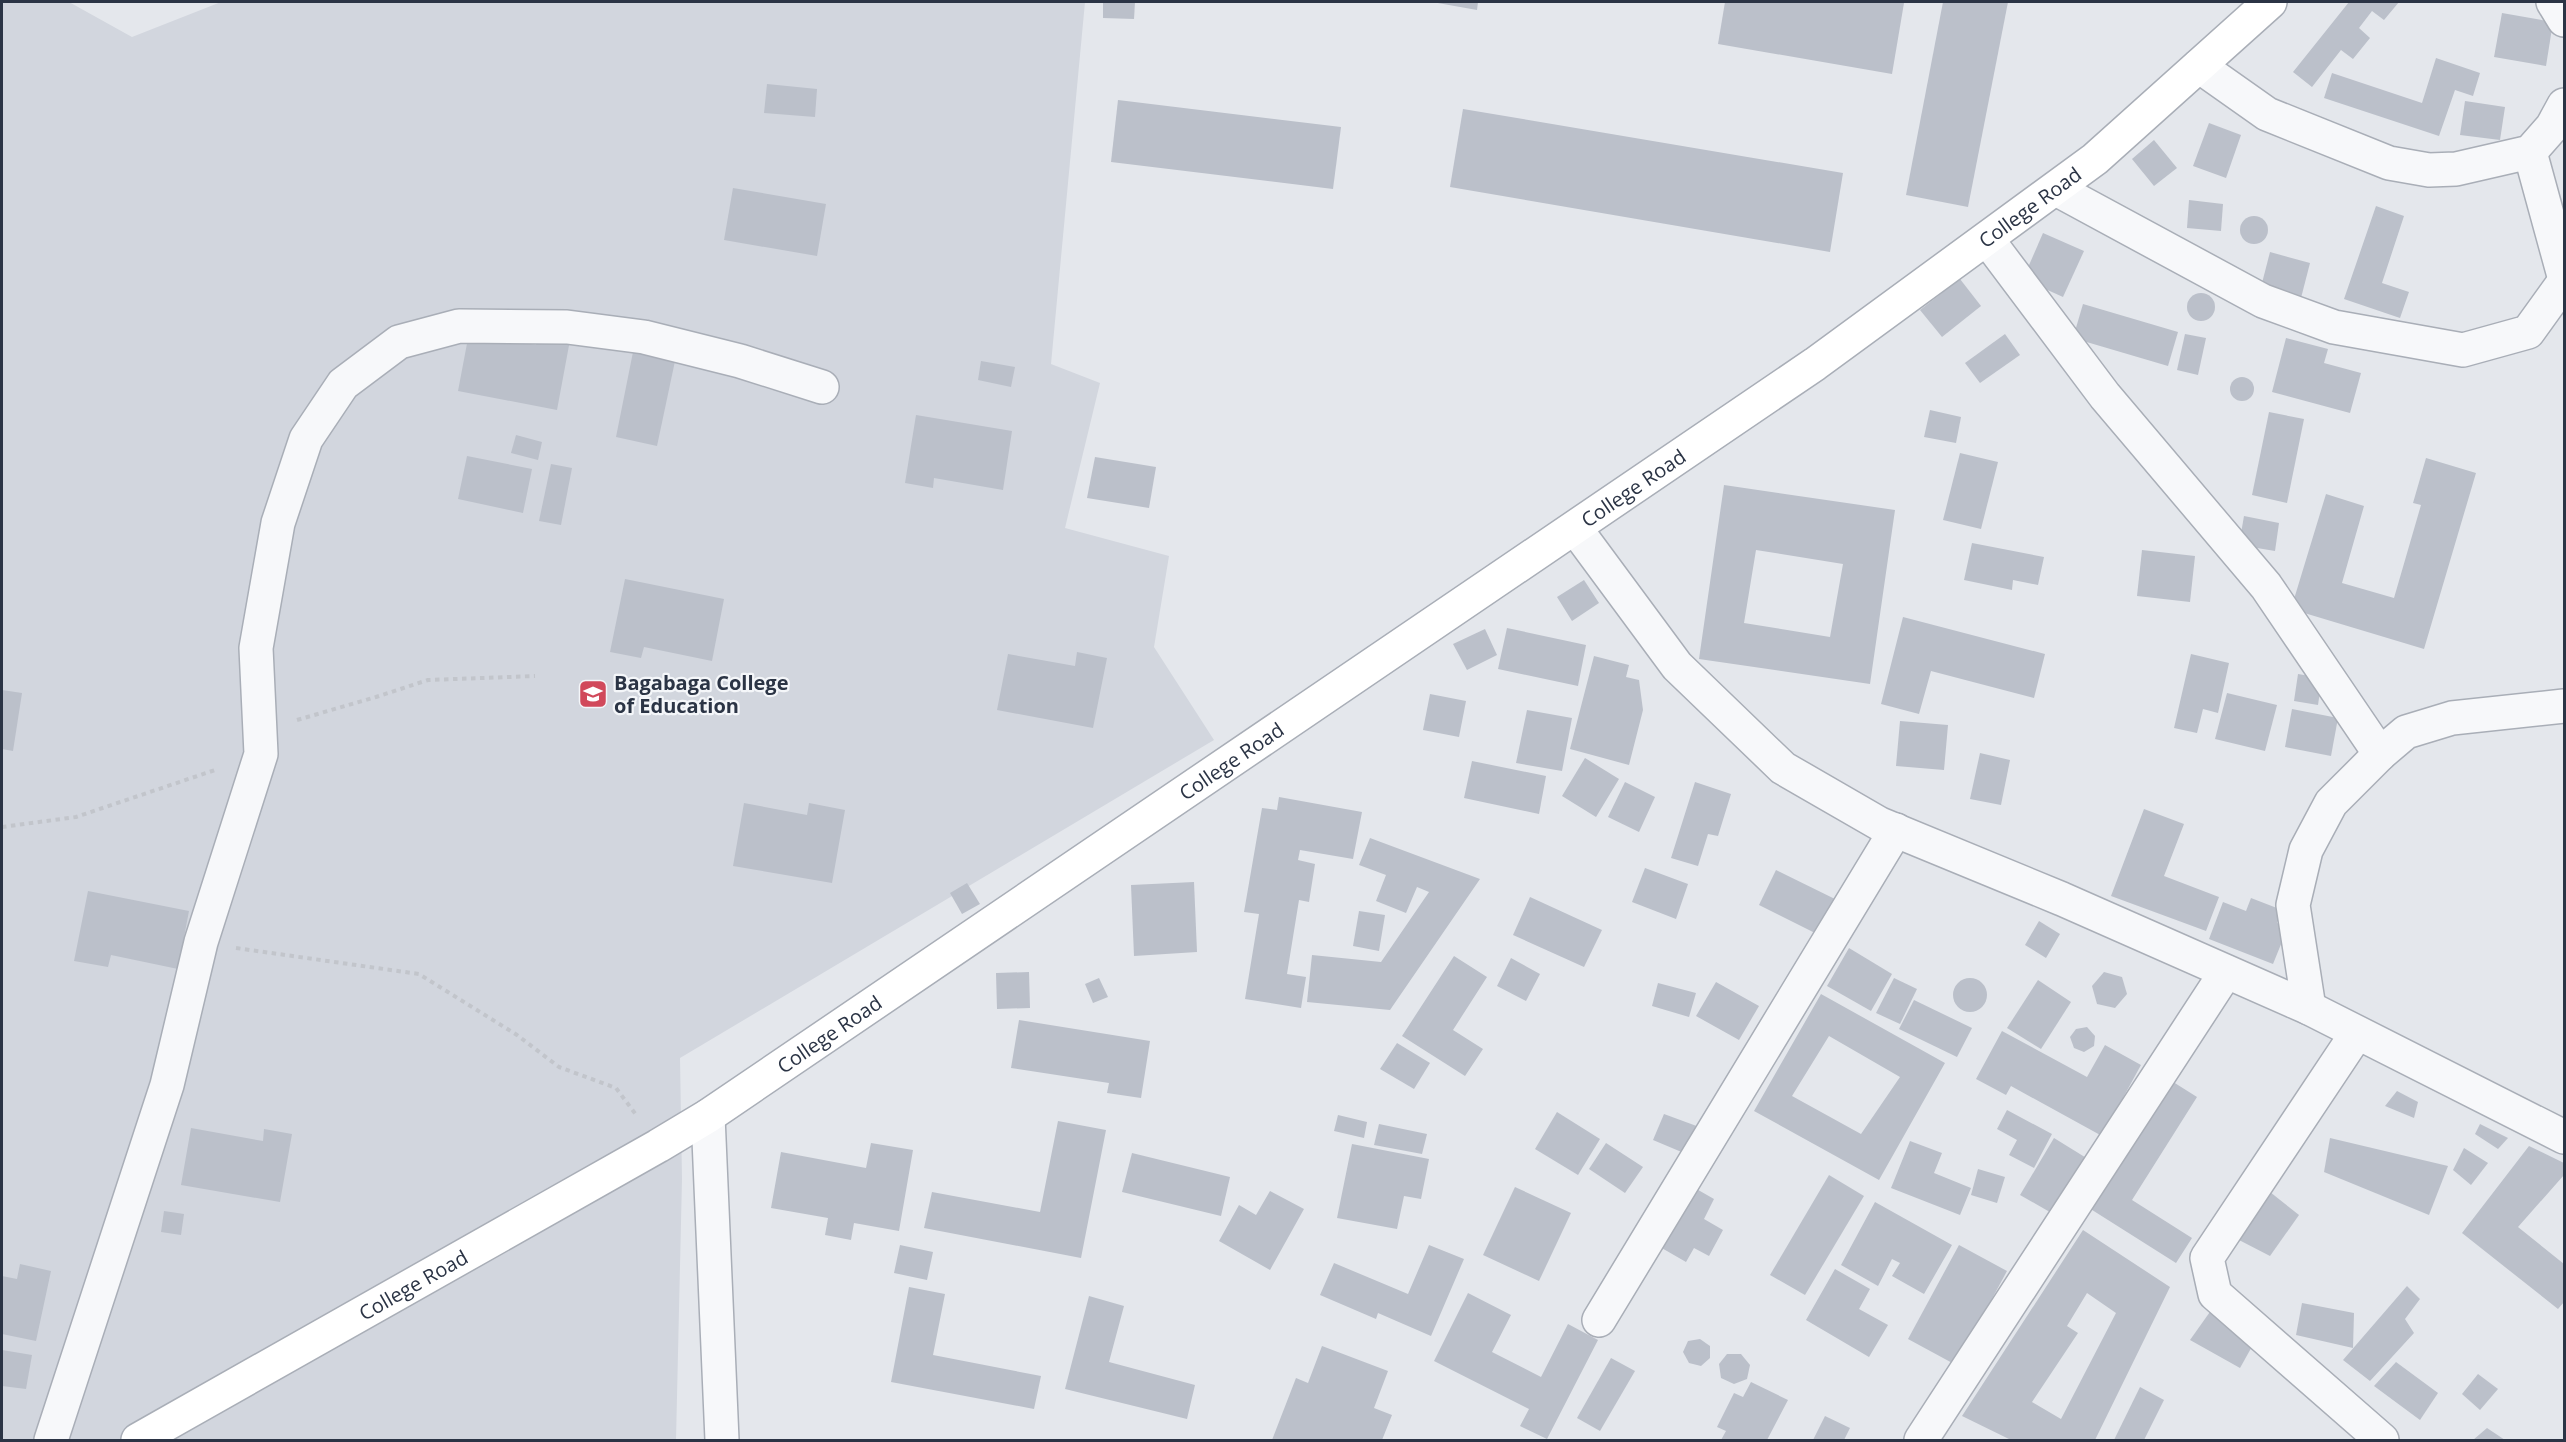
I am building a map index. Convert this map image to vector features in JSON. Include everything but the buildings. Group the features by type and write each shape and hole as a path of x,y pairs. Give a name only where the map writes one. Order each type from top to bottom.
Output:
{"street":[{"name":"College Road","path":"138,1440 708,1116 1815,364 2095,159 2270,2"},
{"path":"2553,2 2565,20"},
{"path":"2199,66 2267,114 2389,163 2429,170 2456,169 2530,152 2552,127 2565,105"},
{"path":"2530,152 2565,276"},
{"path":"2056,189 2263,301 2334,327 2463,351 2528,332 2565,282"},
{"path":"1987,239 2105,396 2266,585 2380,754"},
{"path":"51,1440 167,1085 201,942 261,754 256,648 279,523 306,439 343,384 399,342 459,326 567,327 644,337 740,361 822,387"},
{"path":"1575,528 1677,666 1783,768 1880,824 2062,899 2309,1008 2565,1137"},
{"path":"2309,1008 2293,905 2306,850 2331,803 2380,754 2406,732 2452,718 2565,706"},
{"path":"1599,1320 1896,830"},
{"path":"1921,1440 2226,972"},
{"path":"2357,1033 2207,1258 2215,1294 2382,1440"},
{"path":"708,1116 729,1439"}],"path":[{"path":"201,942 419,974 517,1035 559,1067 616,1088 658,1146"}],"shaded area":[{"name":"Bagabaga College of Education","path":"2,2 69,2 132,37 221,2 1085,2 1051,364 1100,383 1065,528 1169,556 1154,647 1214,740 680,1058 682,1179 676,1440 2,1440"}],"place":[{"name":"Bagabaga College of Education","path":"593,694"}]}
